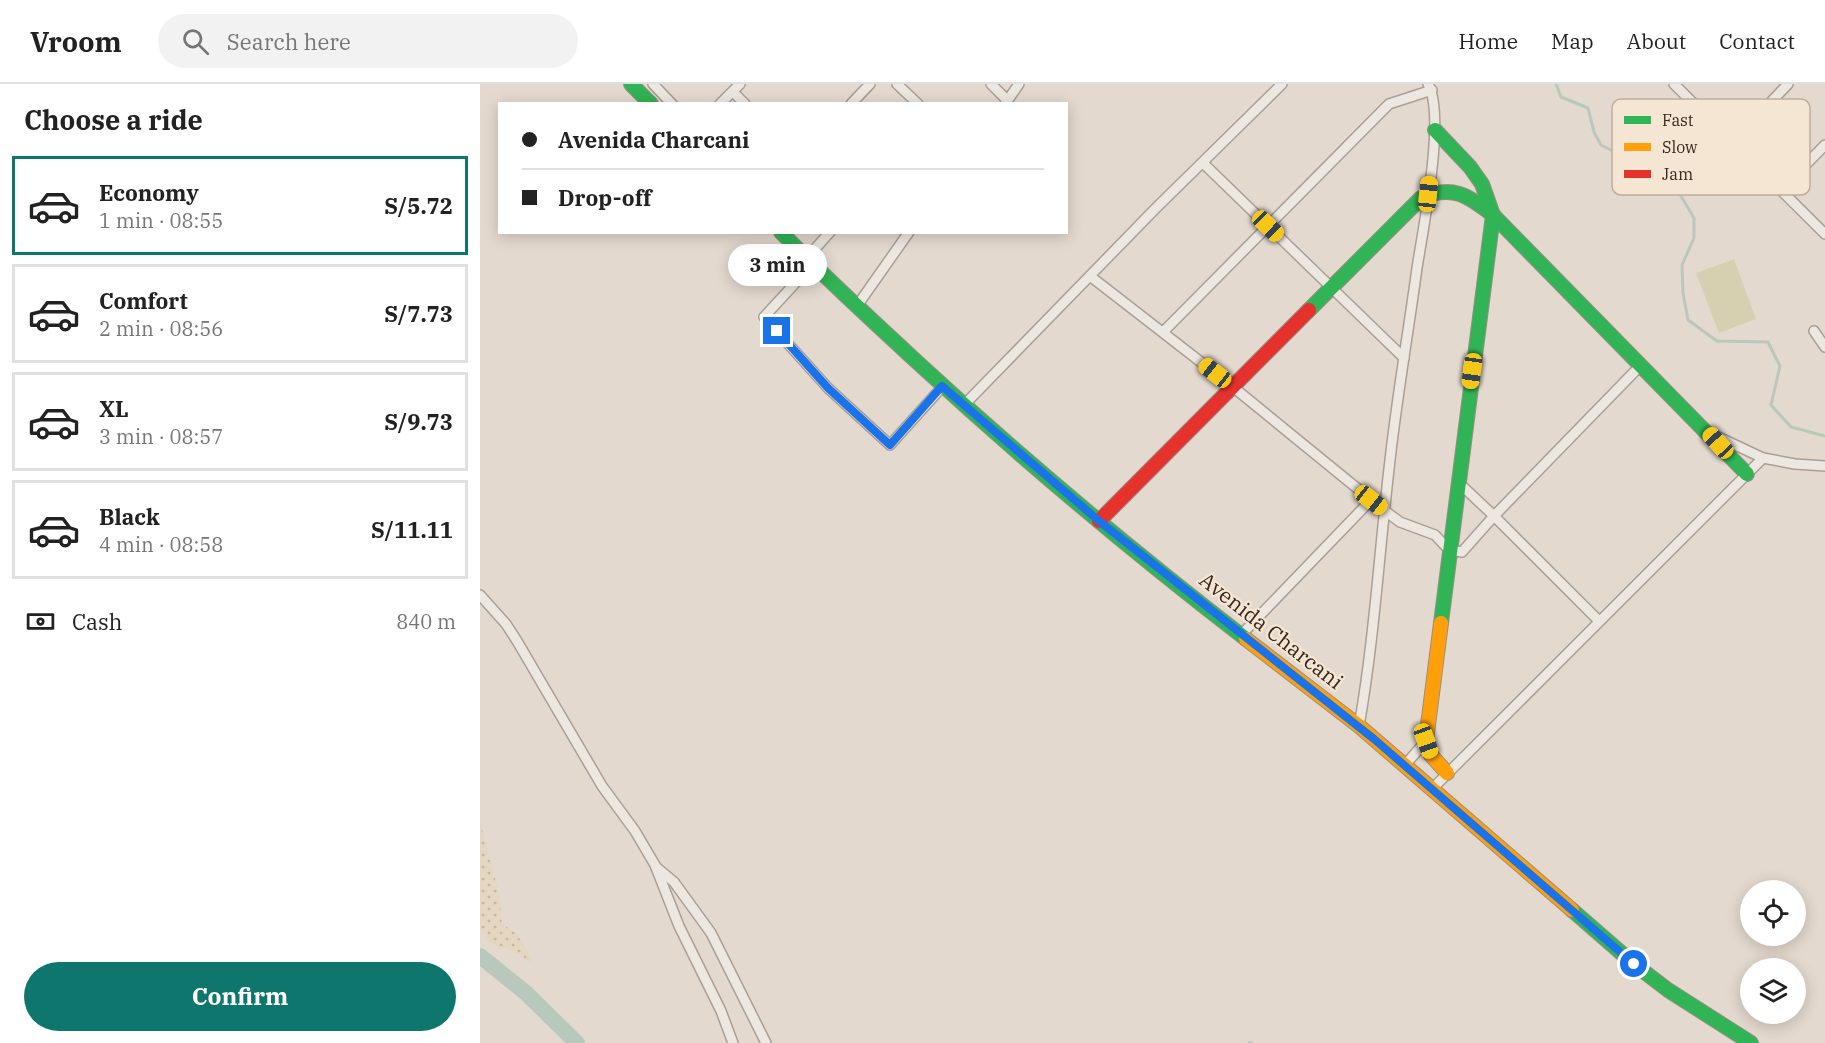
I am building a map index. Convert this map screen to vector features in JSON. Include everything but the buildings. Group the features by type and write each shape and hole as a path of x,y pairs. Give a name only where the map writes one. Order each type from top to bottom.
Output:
{"street":[{"path":"632,84 649,102"},
{"path":"653,84 670,102"},
{"path":"722,102 740,84"},
{"path":"853,102 870,84"},
{"path":"991,84 1006,102 1019,84"},
{"path":"964,405 1155,209 1282,84"},
{"path":"1774,99 1788,84"},
{"path":"901,85 916,102"},
{"path":"1680,86 1692,99"},
{"path":"1163,332 1389,104 1430,87 1435,103 1435,130 1428,194 1404,358 1359,726"},
{"path":"733,92 743,102"},
{"path":"1435,130 1482,184 1493,214 1426,741 1431,755 1447,773"},
{"path":"1810,160 1825,145"},
{"path":"1203,163 1404,358"},
{"path":"1099,521 1421,198 1440,190 1454,191 1470,197 1493,214 1747,474"},
{"path":"1786,195 1825,234"},
{"name":"Avenida Charcani","path":"783,234 809,262 942,386 1099,521 1359,726 1634,964 1668,990 1751,1043"},
{"path":"829,234 764,317 828,388 890,445 942,386"},
{"path":"856,306 908,234"},
{"path":"1090,276 1233,387 1385,511 1400,522 1435,535 1449,550 1462,552 1641,365"},
{"path":"1814,331 1825,347"},
{"path":"1707,432 1763,458 1795,464 1825,466"},
{"path":"1432,789 1763,458"},
{"path":"1458,482 1599,621"},
{"path":"1241,635 1371,500"},
{"path":"480,595 506,624 522,648 602,786 635,831 655,865 680,926 722,1011 733,1043"},
{"path":"1405,765 1426,741"},
{"path":"655,865 674,882 711,933 766,1043"}],"shaded area":[{"path":"1734,259 1756,319 1719,333 1696,273"},
{"path":"480,821 499,894 502,924 516,933 532,958 530,962 511,950 491,944 480,930"}],"waterway":[{"path":"1556,84 1561,97 1588,108 1594,132 1601,145 1612,150"},
{"path":"1680,195 1694,218 1694,238 1682,265 1683,293 1688,320 1717,341 1768,342 1780,366 1771,405 1791,427 1825,436"},
{"path":"480,956 526,993 577,1043"}],"traffic: fast":[{"path":"631,84 649,102"},
{"path":"1435,130 1470,167 1482,184 1493,215 1441,623"},
{"path":"1309,310 1421,198 1442,192 1460,194 1476,202 1493,215 1747,474"},
{"path":"783,234 916,361 1036,468 1119,538 1246,639"},
{"path":"1572,910 1668,990 1751,1043"}],"traffic: slow":[{"path":"1441,623 1426,741 1431,755 1447,773"},
{"path":"1246,639 1359,726 1572,910"}],"traffic: jam":[{"path":"1099,521 1309,310"}],"route":[{"path":"777,331 828,388 890,445 942,386 1099,521 1374,739 1634,964"}]}
